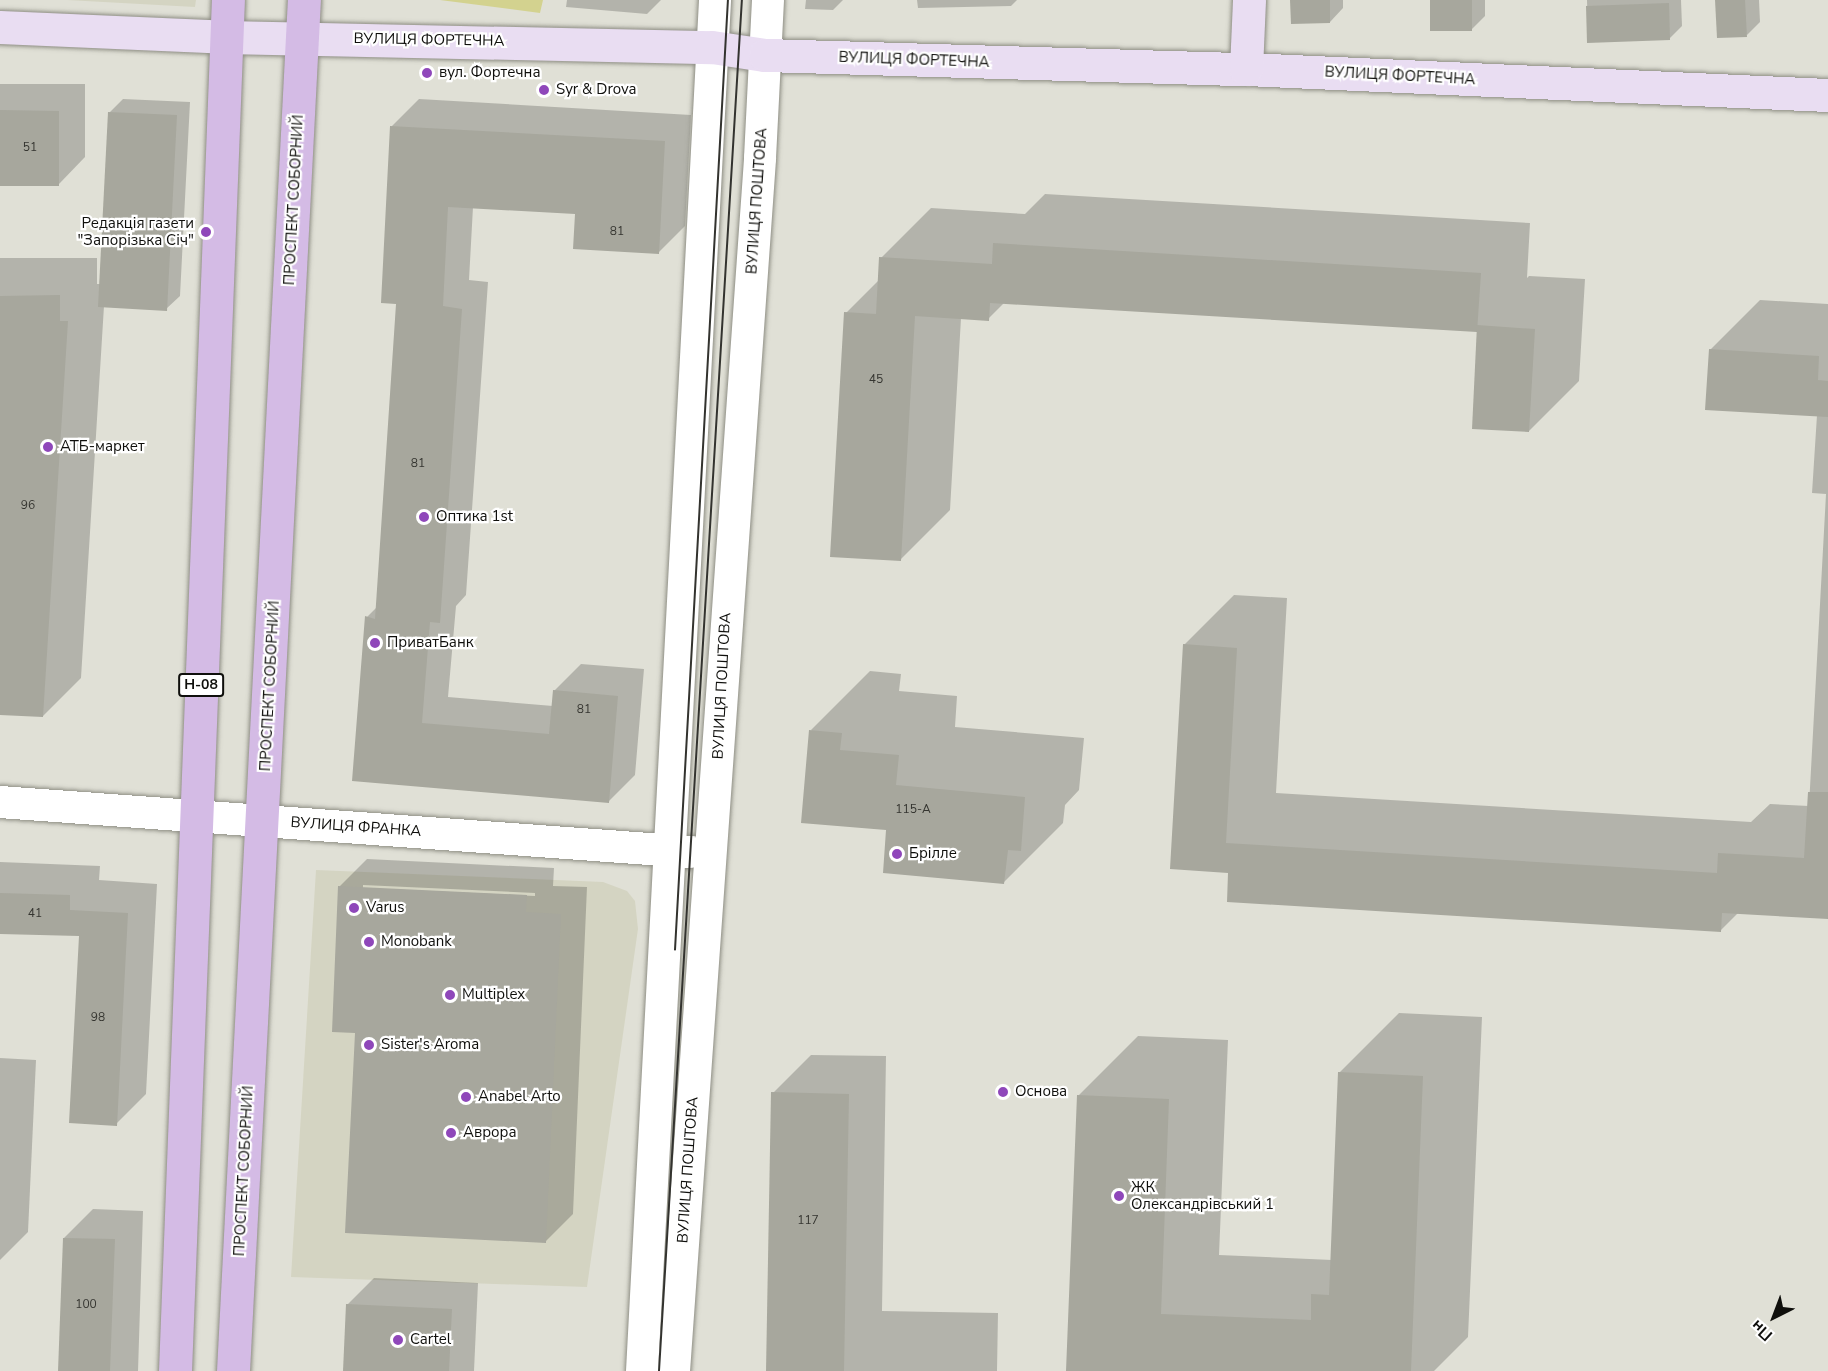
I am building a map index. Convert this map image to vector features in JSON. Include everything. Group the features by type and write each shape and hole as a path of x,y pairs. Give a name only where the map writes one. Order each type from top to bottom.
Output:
{"main road":[{"name":"Н-08","path":"175,1371 228,0"},
{"name":"ПРОСПЕКТ СОБОРНИЙ","path":"233,1371 264,820 304,0"},
{"path":"1246,69 1249,0"},
{"name":"ВУЛИЦЯ ФОРТЕЧНА","path":"0,27 225,37 712,47 765,55 1246,69 1828,95"}],"street":[{"path":"642,1371 715,0"},
{"name":"ВУЛИЦЯ ПОШТОВА","path":"674,1371 700,985 712,853 768,0"},
{"name":"ВУЛИЦЯ ФРАНКА","path":"0,802 712,853"}],"shaded area":[{"path":"67,0 196,0 195,7"},
{"path":"440,0 543,0 540,13"},
{"path":"316,870 603,882 627,891 635,901 638,929 587,1287 291,1277"}],"building":[{"path":"1290,0 1330,0 1330,23 1291,24"},
{"path":"1430,0 1472,0 1472,31 1430,31"},
{"path":"1715,0 1745,0 1747,37 1717,38"},
{"path":"1669,3 1670,40 1587,43 1586,6"},
{"path":"0,110 59,111 59,186 0,186"},
{"path":"108,112 177,115 167,311 98,307"},
{"path":"390,126 665,141 659,254 573,249 575,214 448,207 443,306 462,309 440,623 430,622 422,723 549,734 553,690 618,696 609,803 352,781 365,616 375,619 396,304 381,303"},
{"path":"993,243 1481,273 1477,332 990,303 989,321 915,316 901,561 830,557 844,312 876,314 879,257 992,264"},
{"path":"60,295 60,321 68,321 43,717 0,715 0,296"},
{"path":"1477,325 1535,329 1529,432 1472,429"},
{"path":"1709,349 1819,356 1818,380 1828,381 1828,417 1705,410"},
{"path":"1183,644 1237,648 1226,843 1717,873 1718,853 1804,858 1808,792 1828,792 1828,919 1722,913 1721,932 1227,902 1228,873 1170,869"},
{"path":"809,730 842,733 840,750 899,755 896,785 1025,797 1021,851 1008,850 1004,884 883,873 886,830 801,823"},
{"name":"Аврора","path":"338,886 527,895 526,912 561,914 546,1243 345,1233 355,1033 332,1032"},
{"path":"0,893 70,895 70,910 128,913 117,1126 69,1123 79,936 0,934"},
{"name":"ЖК Олександрівський 1","path":"1338,1072 1423,1076 1411,1371 1066,1371 1077,1095 1169,1099 1161,1314 1311,1320 1311,1294 1329,1295"},
{"path":"771,1092 849,1094 844,1371 766,1371"},
{"path":"63,1238 115,1239 110,1371 58,1371"},
{"name":"Cartel","path":"346,1304 452,1309 449,1371 343,1371"}],"tram line":[{"path":"675,950 728,0"},
{"path":"659,1371 742,0"}],"place":[{"name":"вул. Фортечна","path":"427,73"},
{"name":"Syr & Drova","path":"544,90"},
{"name":"Редакція газети \"Запорізька Січ\"","path":"206,232"},
{"name":"АТБ-маркет","path":"48,447"},
{"name":"Оптика 1st","path":"424,517"},
{"name":"ПриватБанк","path":"375,643"},
{"name":"Брілле","path":"897,854"},
{"name":"Varus","path":"354,908"},
{"name":"Monobank","path":"369,942"},
{"name":"Multiplex","path":"450,995"},
{"name":"Sister's Aroma","path":"369,1045"},
{"name":"Основа","path":"1003,1092"},
{"name":"Anabel Arto","path":"466,1097"},
{"name":"Аврора","path":"451,1133"},
{"name":"ЖК Олександрівський 1","path":"1119,1196"},
{"name":"Cartel","path":"398,1340"}]}
